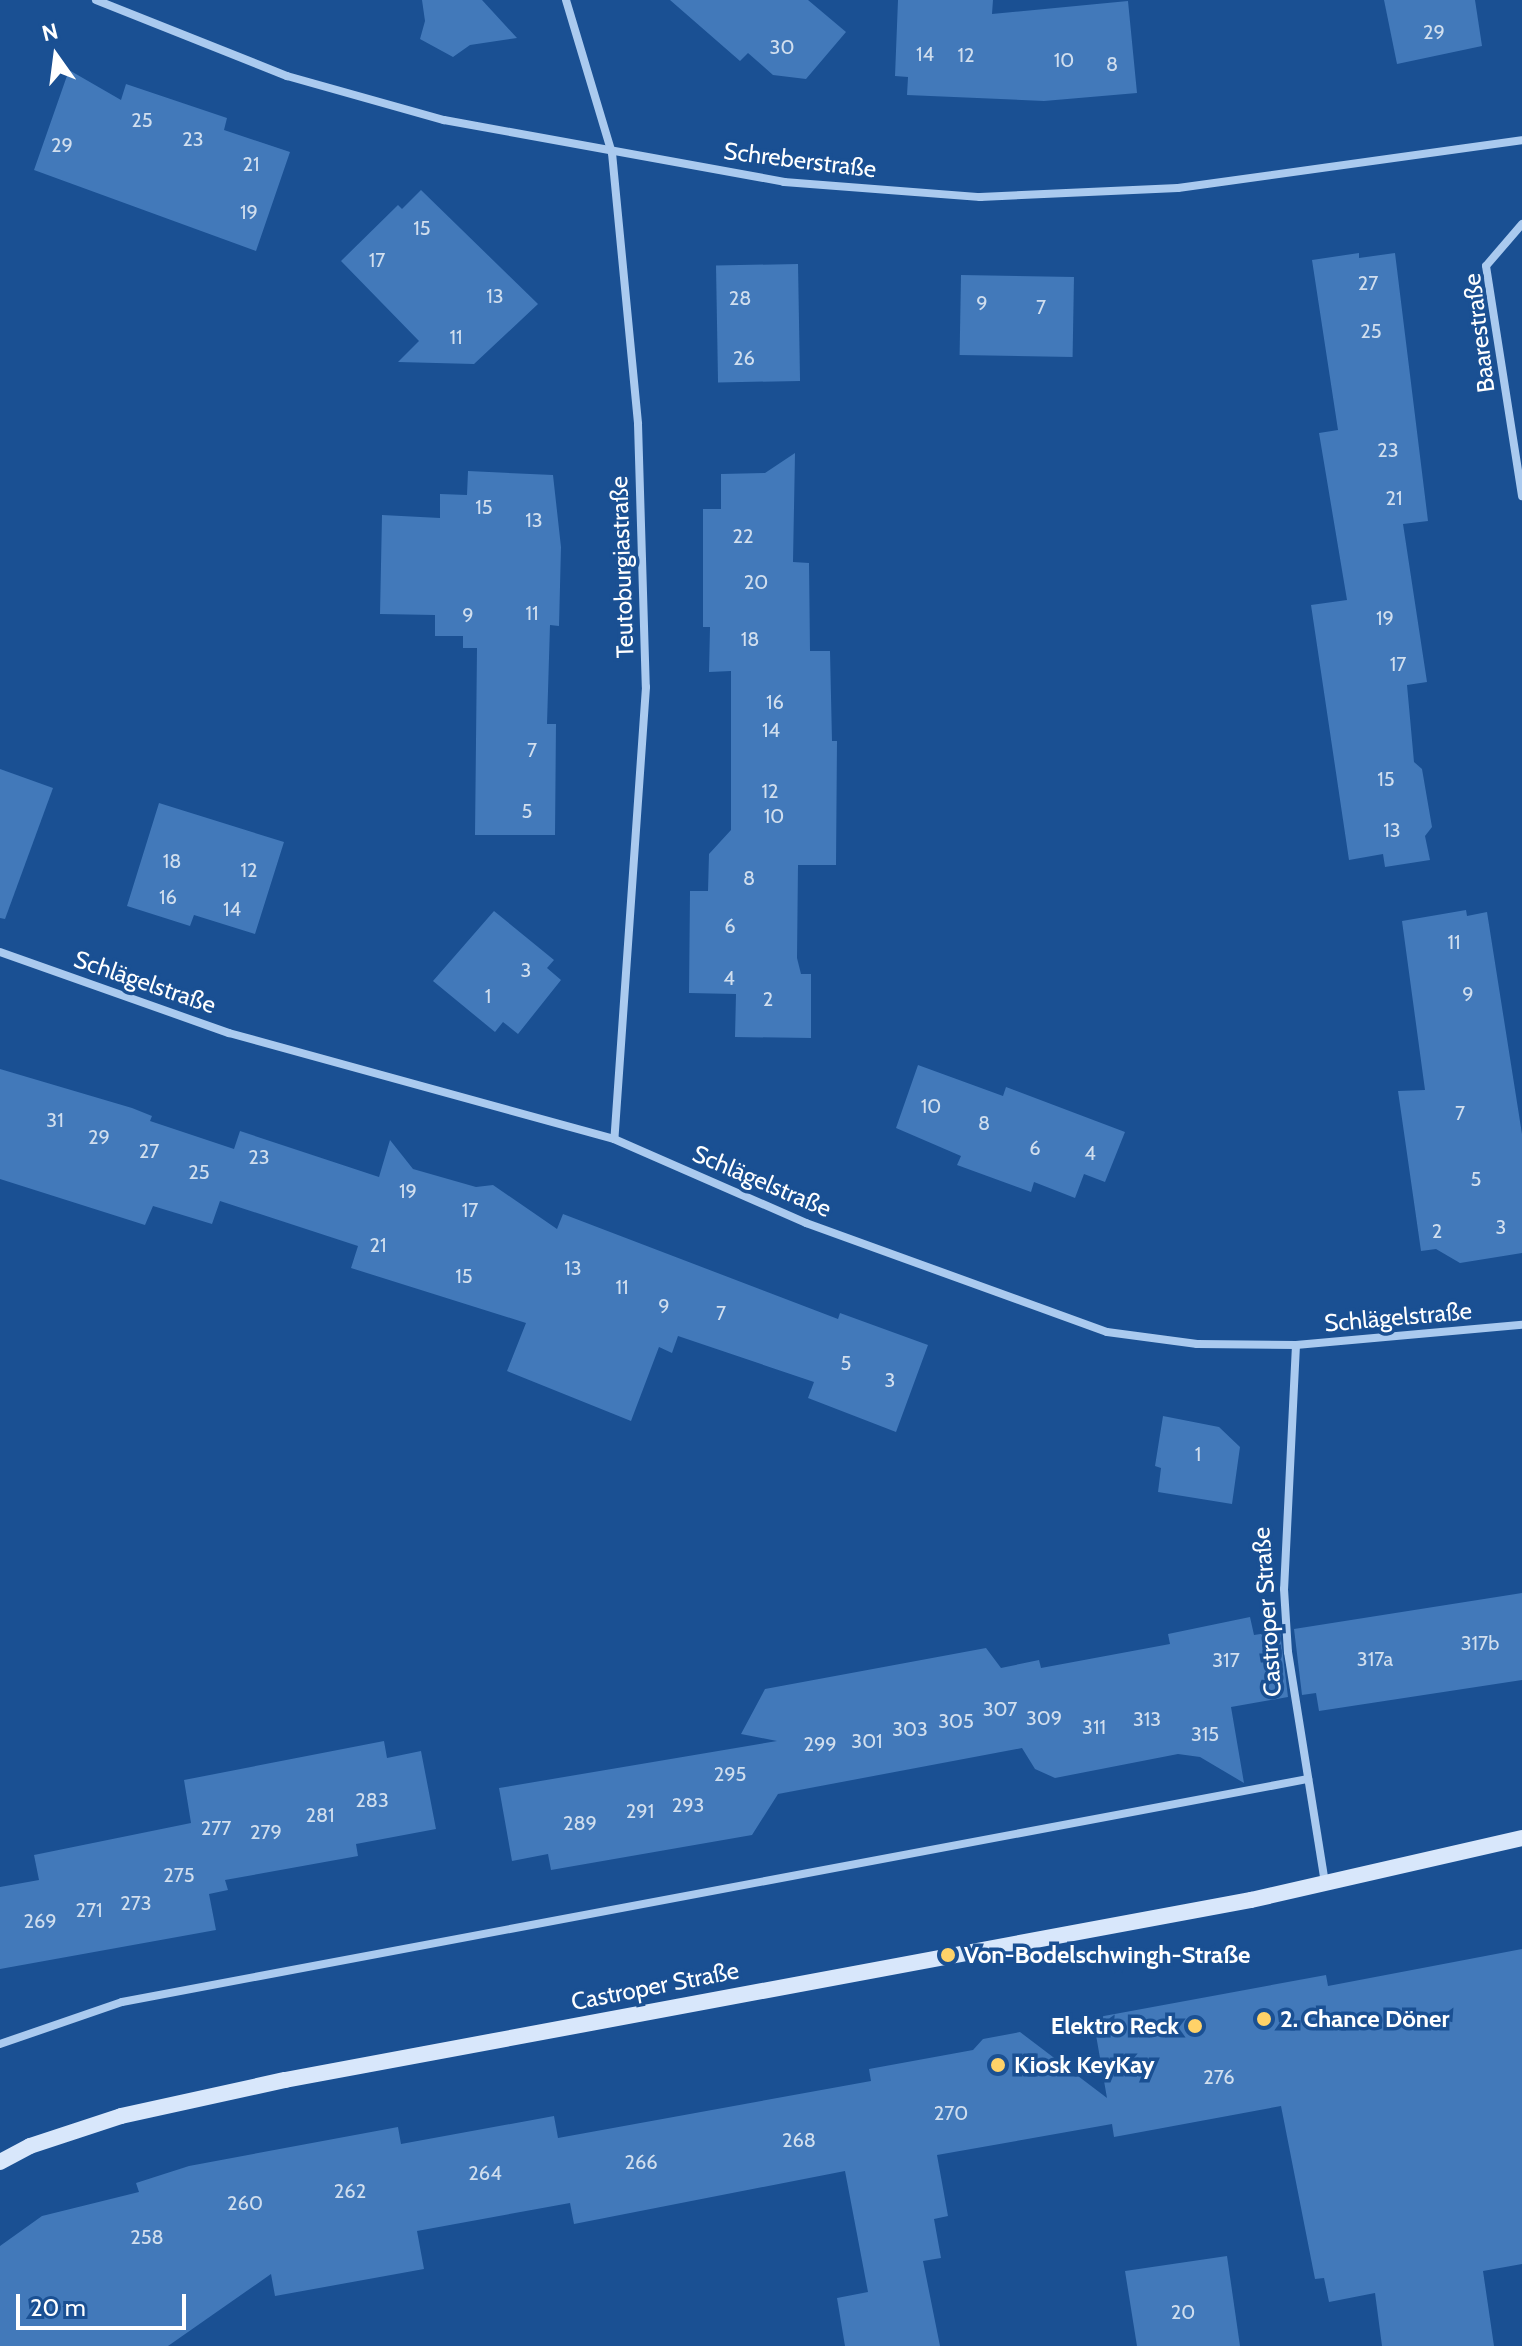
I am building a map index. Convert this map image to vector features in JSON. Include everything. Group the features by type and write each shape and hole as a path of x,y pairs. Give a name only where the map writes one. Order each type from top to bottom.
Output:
{"main road":[{"name":"Castroper Straße","path":"0,2162 30,2146 121,2116 285,2080 1325,1882 1522,1838"}],"street":[{"name":"Schreberstraße","path":"96,0 287,76 444,120 784,182 980,197 1178,188 1522,140"},
{"name":"Teutoburgiastraße","path":"566,0 612,153 638,424 646,687 614,1139"},
{"name":"Baarestraße","path":"1522,224 1486,266 1522,496"},
{"name":"Schlägelstraße","path":"0,952 229,1033 614,1139 806,1223 1107,1332 1197,1344 1296,1345 1522,1325"},
{"name":"Castroper Straße","path":"1296,1345 1284,1589 1308,1779 1325,1882"},
{"path":"0,2044 138,1999 1308,1779"}],"building":[{"path":"422,0 482,0 517,38 470,45 453,57 420,39 425,21"},
{"path":"670,0 808,0 846,32 806,79 773,75 748,53 740,61"},
{"path":"898,0 993,0 992,14 1128,1 1137,93 1044,101 907,95 908,77 895,76"},
{"path":"1384,0 1475,0 1482,46 1397,64"},
{"path":"69,70 121,100 126,84 227,118 224,130 290,152 256,251 34,170"},
{"path":"421,190 538,304 474,364 398,362 419,341 341,261 398,205 402,209"},
{"path":"1359,253 1359,258 1395,253 1428,521 1403,524 1427,682 1407,685 1414,762 1422,769 1432,827 1425,836 1430,860 1385,867 1383,854 1349,860 1311,605 1347,600 1319,433 1338,430 1312,260"},
{"path":"798,264 800,381 718,382 716,265"},
{"path":"961,275 1074,277 1073,357 960,355"},
{"path":"795,453 793,562 809,563 810,651 830,651 832,741 837,741 836,865 798,865 797,958 801,974 811,974 811,1038 735,1037 736,994 689,993 690,891 708,891 709,854 731,830 731,671 709,672 710,627 703,627 703,509 721,509 721,474 765,473"},
{"path":"468,471 553,475 561,547 559,626 550,625 547,724 556,724 555,835 475,835 477,648 463,648 463,636 435,636 435,615 380,614 382,515 440,518 440,494 467,495"},
{"path":"0,769 53,788 5,919 0,918"},
{"path":"159,803 284,842 255,934 194,915 190,926 127,906"},
{"path":"1466,910 1467,916 1487,912 1522,1134 1522,1253 1460,1263 1436,1249 1421,1251 1398,1091 1425,1090 1402,921"},
{"path":"494,911 554,960 547,968 561,980 518,1034 503,1022 495,1032 433,981"},
{"path":"918,1065 1003,1096 1006,1087 1125,1132 1105,1182 1084,1174 1075,1198 1034,1182 1031,1192 957,1165 961,1156 896,1128"},
{"path":"0,1069 132,1108 152,1116 150,1121 234,1149 240,1131 379,1177 390,1140 413,1169 476,1187 493,1185 557,1229 563,1214 838,1319 840,1313 928,1345 896,1432 808,1398 814,1382 678,1336 672,1353 659,1347 631,1421 507,1371 526,1323 351,1268 358,1246 220,1201 212,1224 153,1206 145,1225 0,1179"},
{"path":"1163,1416 1219,1427 1240,1447 1232,1504 1158,1492 1161,1468 1155,1466"},
{"path":"1522,1593 1522,1680 1319,1711 1316,1693 1302,1695 1294,1629"},
{"path":"1250,1617 1254,1635 1280,1631 1288,1697 1231,1707 1244,1783 1200,1757 1178,1754 1055,1778 1035,1769 1022,1748 778,1794 752,1835 551,1870 548,1854 512,1861 499,1788 777,1741 741,1734 765,1689 986,1648 1001,1668 1039,1660 1041,1668 1170,1644 1168,1634"},
{"path":"384,1741 387,1758 421,1751 436,1829 356,1844 358,1856 225,1880 228,1890 209,1894 216,1930 0,1969 0,1887 39,1880 34,1855 191,1823 184,1780"},
{"path":"1522,1949 1522,2264 1483,2271 1494,2346 1382,2346 1375,2293 1329,2302 1324,2278 1315,2279 1281,2106 1114,2137 1112,2124 937,2155 948,2216 934,2219 941,2258 923,2261 940,2346 845,2346 837,2298 868,2292 845,2171 574,2224 570,2203 417,2231 424,2269 275,2296 271,2274 168,2346 0,2346 0,2246 42,2216 139,2192 136,2183 189,2166 398,2127 401,2144 554,2116 558,2138 871,2081 869,2069 973,2050 983,2039 1020,2032 1107,2098 1093,2018 1326,1975 1328,1986"},
{"path":"1227,2256 1240,2346 1137,2346 1125,2271"}],"place":[{"name":"Von-Bodelschwingh-Straße","path":"948,1955"},
{"name":"2. Chance Döner","path":"1264,2019"},
{"name":"Elektro Reck","path":"1195,2026"},
{"name":"Kiosk KeyKay","path":"998,2065"}]}
